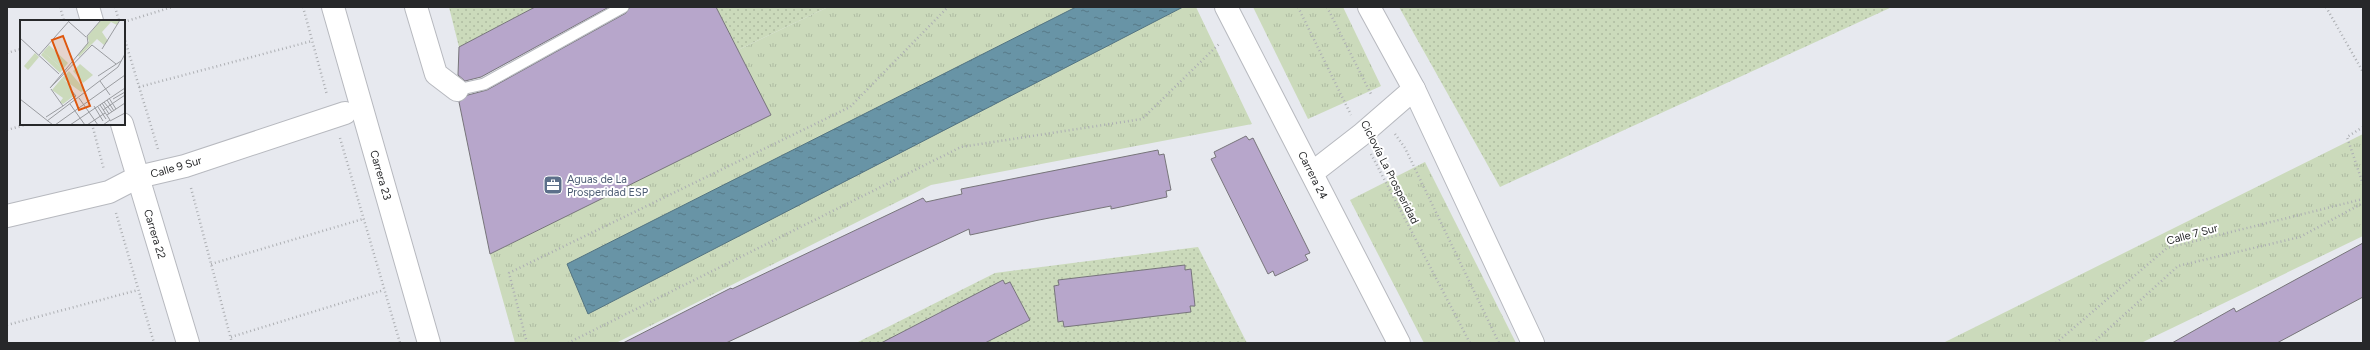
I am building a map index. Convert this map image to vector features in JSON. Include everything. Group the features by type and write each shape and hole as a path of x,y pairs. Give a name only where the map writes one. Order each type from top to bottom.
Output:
{"street":[{"path":"88,7 92,20"},
{"name":"Carrera 23","path":"333,7 429,343"},
{"path":"416,7 436,74 457,90"},
{"name":"Carrera 24","path":"1226,7 1399,343"},
{"path":"1369,7 1414,89 1533,343"},
{"path":"1312,173 1361,135 1414,89"},
{"name":"Calle 9 Sur","path":"7,216 109,192 138,177 185,166 339,115"},
{"name":"Carrera 22","path":"122,125 188,343"}],"lane":[{"path":"457,90 484,84 623,7"}],"path":[{"path":"60,7 64,20"},
{"path":"115,7 119,20"},
{"path":"125,22 172,7"},
{"path":"303,7 312,41 339,115 363,219 400,343"},
{"path":"527,343 509,272 850,106 948,7"},
{"name":"Ciclovía La Prosperidad","path":"1298,7 1361,135 1470,343"},
{"path":"1327,7 1383,116 1404,148 1499,343"},
{"path":"2326,7 2363,72"},
{"path":"568,343 961,147 1142,119 1224,38"},
{"path":"139,87 312,41"},
{"path":"7,53 20,49"},
{"path":"7,130 24,125"},
{"path":"92,125 109,192 154,343"},
{"path":"2363,127 2347,137 2363,184"},
{"name":"Calle 7 Sur","path":"2056,343 2167,248 2363,199"},
{"path":"2093,343 2178,266 2300,237 2363,202"},
{"path":"211,264 363,219"},
{"path":"7,325 138,290"},
{"path":"231,337 384,290"}],"green space":[{"path":"449,7 535,7 459,47"},
{"path":"716,7 828,7 738,50"},
{"path":"828,7 1196,7 1252,124 931,185 616,343 515,343 490,254 771,115 738,50"},
{"path":"1253,7 1343,7 1381,86 1308,119"},
{"path":"1399,7 1892,7 1500,187"},
{"path":"2363,134 2363,236 2141,343 1943,343"},
{"path":"1425,162 1516,343 1424,343 1350,200"},
{"path":"1198,247 1247,343 985,343 1024,322 1027,314 1010,282 1005,284 1003,280 942,316 940,312 890,339 891,343 856,343 995,273","holes":["1185,265 1185,270 1191,269 1195,305 1190,306 1190,312 1134,319 1128,272","1115,273 1120,320 1064,327 1063,321 1058,322 1054,286 1059,285 1058,280"]}],"water":[{"path":"1076,7 1183,7 588,314 567,264"}],"building":[{"path":"535,7 609,7 481,77 465,81 458,75 459,47"},
{"name":"Aguas de La Prosperidad ESP","path":"630,7 716,7 771,115 490,254 459,102 468,95 487,90 626,13"},
{"path":"1246,136 1249,140 1253,138 1310,253 1305,255 1308,260 1275,276 1273,271 1268,274 1211,159 1216,157 1214,152"},
{"path":"1158,150 1159,155 1164,154 1171,190 1166,191 1167,197 1111,209 1111,206 970,235 969,229 726,343 623,343 731,288 732,289 923,198 926,202 962,194 961,189"},
{"path":"2363,243 2363,297 2277,343 2172,343 2234,308 2236,312"},
{"path":"1185,265 1185,270 1191,269 1195,306 1190,306 1191,312 1064,327 1063,321 1058,322 1054,286 1059,285 1058,280"},
{"path":"1003,280 1005,284 1010,282 1030,320 985,343 881,343"}],"place":[{"name":"Aguas de La Prosperidad ESP","path":"553,185"}]}
